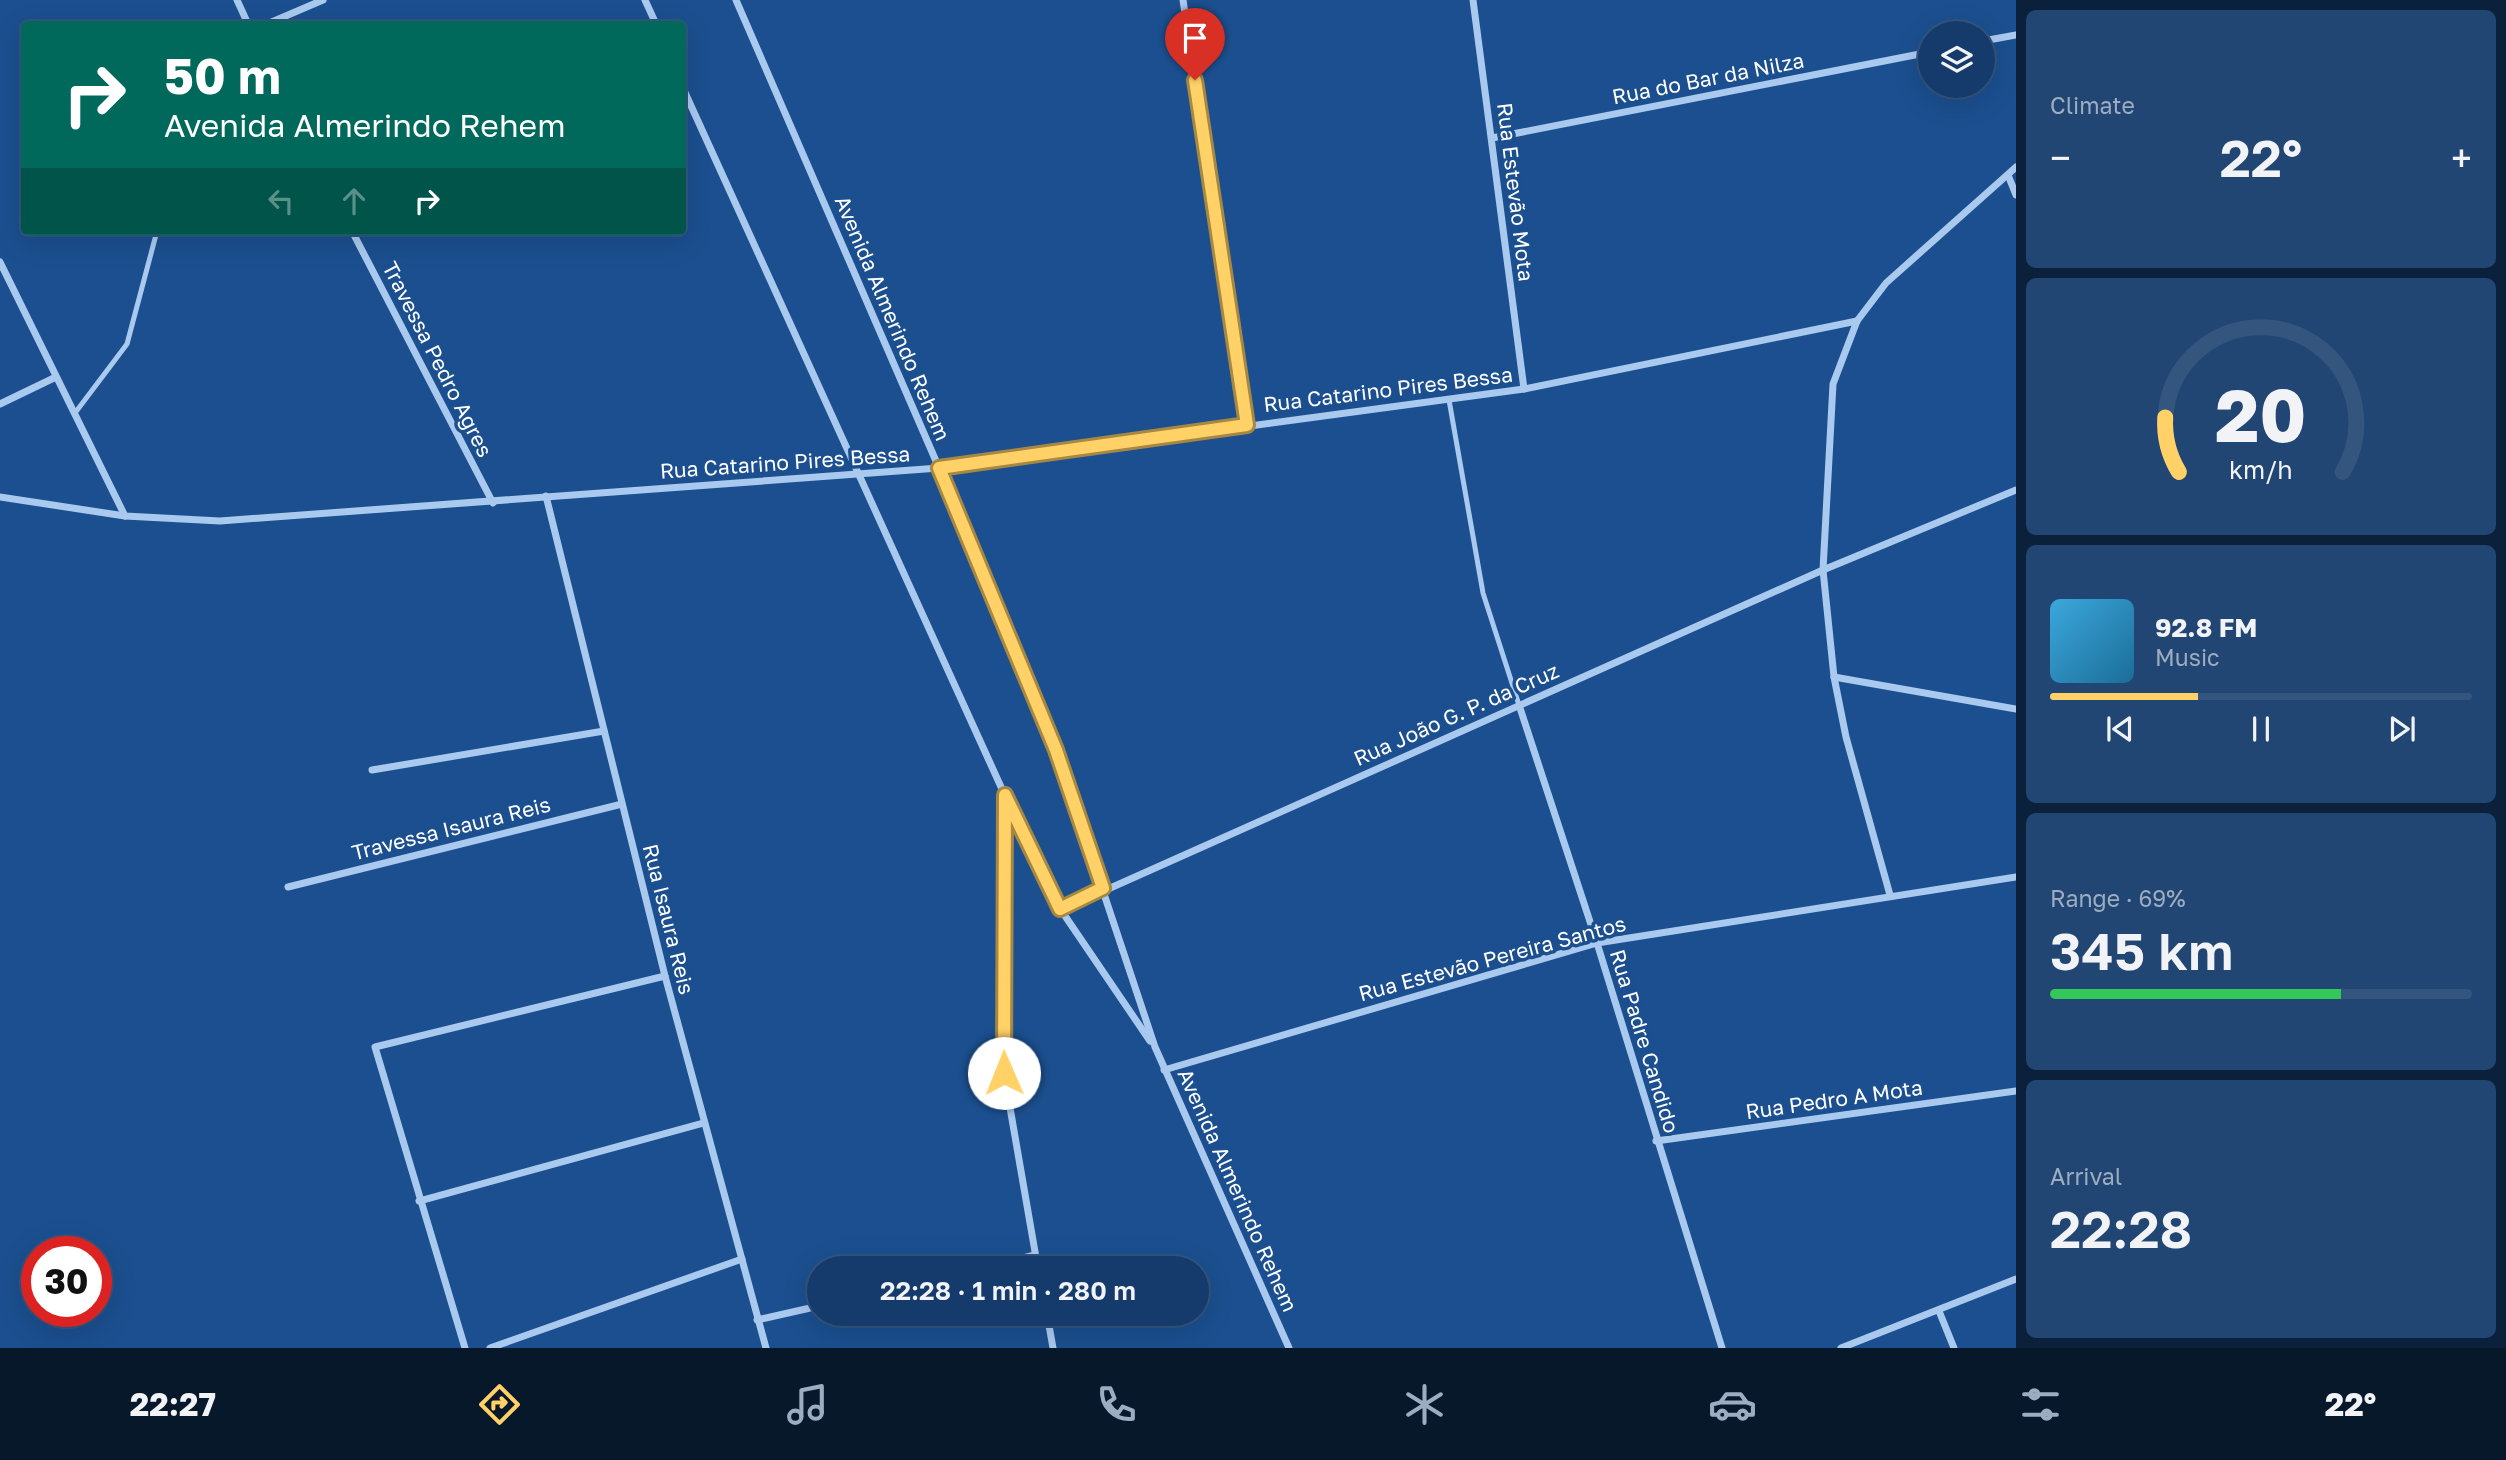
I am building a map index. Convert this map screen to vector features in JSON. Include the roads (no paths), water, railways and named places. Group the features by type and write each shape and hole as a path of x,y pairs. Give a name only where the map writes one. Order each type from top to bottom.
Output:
{"street":[{"path":"237,0 247,21"},
{"path":"274,21 323,0"},
{"path":"645,0 655,21"},
{"name":"Avenida Almerindo Rehem","path":"736,0 939,468 1056,750 1155,1047 1289,1348"},
{"path":"1183,0 1247,425"},
{"name":"Rua Estevão Mota","path":"1473,0 1524,389"},
{"path":"1995,39 2016,35"},
{"name":"Rua do Bar da Nilza","path":"1492,138 1918,54"},
{"name":"Avenida Almerindo Rehem","path":"686,95 858,476 1060,909 1155,1047"},
{"path":"1890,895 1846,737 1834,677 1823,570 1833,384 1857,321 1886,283 2016,167"},
{"path":"2008,175 2016,195"},
{"name":"Travessa Pedro Agres","path":"354,235 493,503"},
{"path":"0,262 125,516"},
{"name":"Rua Catarino Pires Bessa","path":"0,497 125,516 220,521 858,476 939,468 1524,389 1857,321"},
{"path":"0,404 56,377"},
{"name":"Rua João G. P. da Cruz","path":"1060,909 1823,570 2016,490"},
{"name":"Rua Isaura Reis","path":"546,496 664,976 766,1348"},
{"path":"1834,677 2016,709"},
{"name":"Rua Padre Candido","path":"1519,705 1597,943 1721,1348"},
{"path":"372,771 604,731"},
{"path":"1005,795 1004,1073 1035,1255 1031,1256"},
{"name":"Travessa Isaura Reis","path":"288,887 622,804"},
{"name":"Rua Estevão Pereira Santos","path":"1164,1070 1597,943 2016,877"},
{"path":"465,1348 375,1047 664,976"},
{"name":"Rua Pedro A Mota","path":"1657,1141 2016,1091"},
{"path":"419,1201 704,1123"},
{"path":"490,1348 742,1259"},
{"path":"1841,1348 2016,1279"},
{"path":"757,1320 807,1309"},
{"path":"1939,1311 1954,1348"},
{"path":"1048,1326 1053,1348"}],"lane":[{"path":"75,414 127,344 156,235"},
{"path":"1448,400 1483,593 1519,705"}]}
